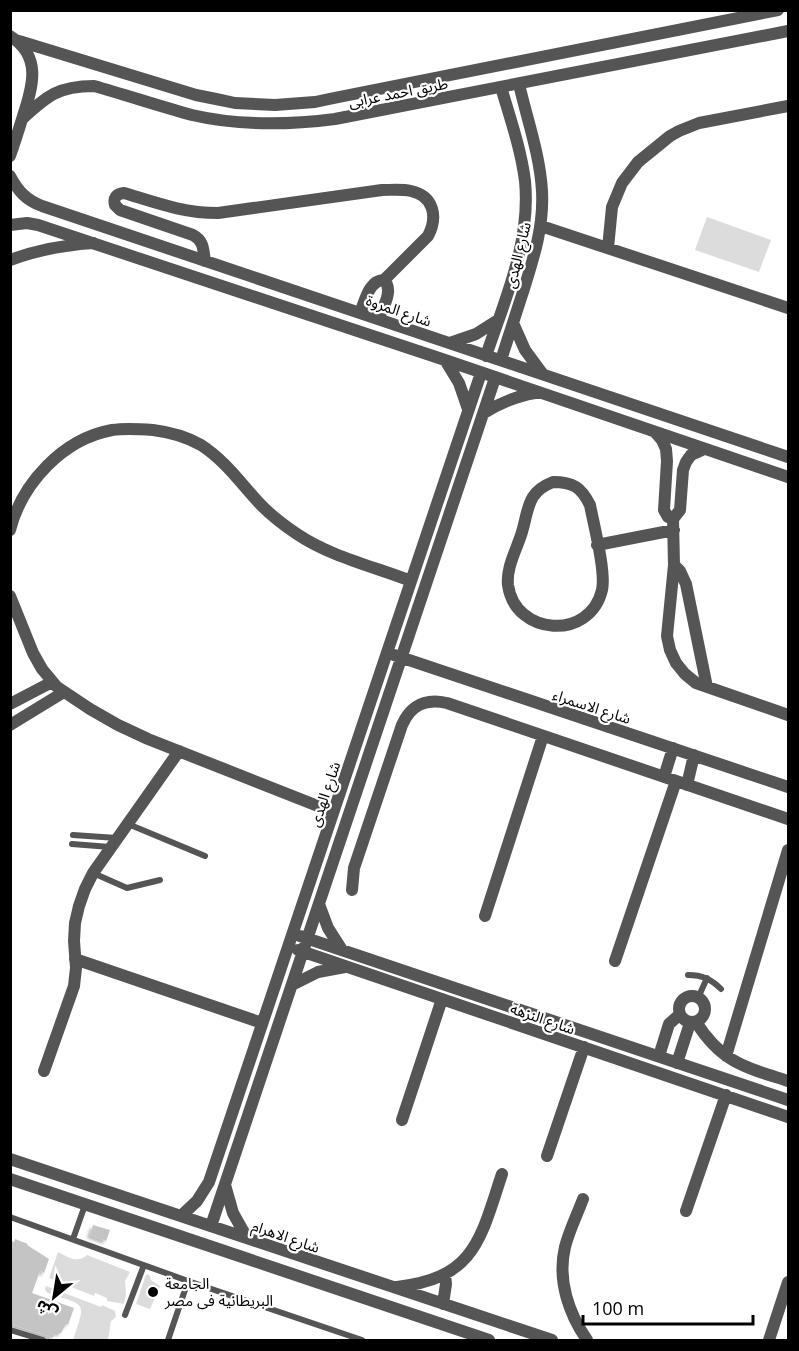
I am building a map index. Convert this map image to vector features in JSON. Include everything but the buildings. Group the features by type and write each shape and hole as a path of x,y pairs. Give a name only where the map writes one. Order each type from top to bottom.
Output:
{"street":[{"name":"طريق احمد عرابى","path":"15,39 216,99 245,104 275,105 315,102 778,10"},
{"name":"طريق احمد عرابى","path":"22,119 46,97 61,89 94,86 192,115 216,119 247,123 287,124 335,119 789,31"},
{"path":"659,34 664,56"},
{"path":"10,156 32,89 33,76 26,52 15,39"},
{"path":"434,78 439,99"},
{"path":"155,103 161,84"},
{"name":"شارع الهدى","path":"501,360 534,258 541,226 538,160 519,84"},
{"name":"شارع الهدى","path":"486,356 520,250 526,211 522,163 501,87"},
{"path":"608,248 612,207 622,183 638,162 670,136 699,123 789,106"},
{"name":"شارع المروة","path":"10,176 17,188 32,202 789,457"},
{"path":"205,261 202,243 196,236 120,210 114,202 117,195 124,193 178,210 218,213 382,190 408,190 418,193 432,208 433,227 428,236 384,280 380,279 374,283 360,313"},
{"path":"10,225 27,223 38,225 789,477"},
{"path":"541,226 789,308"},
{"path":"10,260 41,250 93,243"},
{"path":"379,319 389,291 384,280"},
{"path":"450,343 476,334 499,319"},
{"path":"513,323 525,350 543,374"},
{"path":"445,360 459,383 468,409"},
{"name":"شارع الهدى","path":"181,1216 197,1201 209,1182 481,373"},
{"name":"شارع الهدى","path":"211,1226 495,378"},
{"path":"484,413 510,399 538,392"},
{"path":"10,530 25,493 41,471 62,453 86,439 112,430 140,429 166,432 197,443 212,453 229,468 262,506 300,536 321,547 411,581"},
{"path":"655,432 666,449 664,510 674,525"},
{"path":"704,449 691,455 683,470 680,510 674,525 674,565 668,628 670,650 676,663 696,683 789,715"},
{"path":"553,482 565,482 576,486 585,494 590,505 597,545 604,579 602,592 597,604 578,622 552,627 539,624 528,618 518,608 508,584 508,571 529,505 534,494 542,486 553,482"},
{"path":"597,545 674,525"},
{"path":"674,565 680,571 686,584 706,687"},
{"path":"10,596 33,653 52,682 64,692 118,725 148,739 333,812"},
{"name":"شارع الاسمراء","path":"387,653 789,787"},
{"path":"10,704 52,682"},
{"path":"10,725 64,692"},
{"path":"352,890 354,868 405,717 419,704 428,701 438,701 789,819"},
{"path":"485,916 543,736"},
{"path":"673,748 675,781"},
{"path":"44,1071 74,986 74,941 77,915 85,889 93,873 179,751"},
{"path":"615,961 675,781 694,755"},
{"path":"726,1056 789,850"},
{"path":"319,904 328,928 342,950"},
{"name":"شارع النزهة","path":"292,934 789,1100"},
{"name":"شارع النزهة","path":"288,947 789,1117"},
{"path":"75,959 262,1023"},
{"path":"292,984 318,972 346,967"},
{"path":"658,1056 669,1024 688,1020 702,1017 705,1010 704,1003 691,996 681,1001 678,1008 688,1020 726,1056 744,1066 789,1081"},
{"path":"402,1120 442,999"},
{"path":"677,1063 688,1020"},
{"path":"547,1156 584,1047"},
{"path":"686,1211 726,1095"},
{"name":"شارع الاهرام","path":"10,1159 552,1341"},
{"path":"392,1288 419,1283 445,1274 458,1266 470,1254 478,1243 502,1174"},
{"path":"10,1179 489,1341"},
{"path":"225,1185 233,1213 247,1239"},
{"path":"583,1199 565,1248 562,1268 569,1308 577,1327 587,1341"},
{"path":"443,1304 445,1274"},
{"path":"769,1341 789,1282"},
{"path":"469,1334 475,1314"}],"lane":[{"path":"128,824 205,856"},
{"path":"73,835 115,842"},
{"path":"72,844 115,842"},
{"path":"93,873 127,888 160,880"},
{"path":"688,975 707,978 721,989"},
{"path":"698,998 707,978"},
{"path":"73,1239 85,1204"},
{"path":"10,1217 362,1341"},
{"path":"125,1315 144,1265"},
{"path":"168,1341 188,1281"},
{"path":"10,1330 43,1341"}],"shaded area":[{"path":"707,217 771,240 759,272 695,250"},
{"path":"58,1252 76,1259 87,1255 130,1272 125,1281 124,1304 107,1301 107,1298 95,1293 94,1296 49,1278"},
{"path":"147,1274 160,1286 150,1309 136,1304"},
{"path":"46,1286 115,1311 116,1317 111,1321 108,1340 73,1340 80,1318 80,1307 70,1300 48,1293 45,1290"}],"place":[{"name":"الجامعة البريطانية فى مصر","path":"153,1292"}]}
